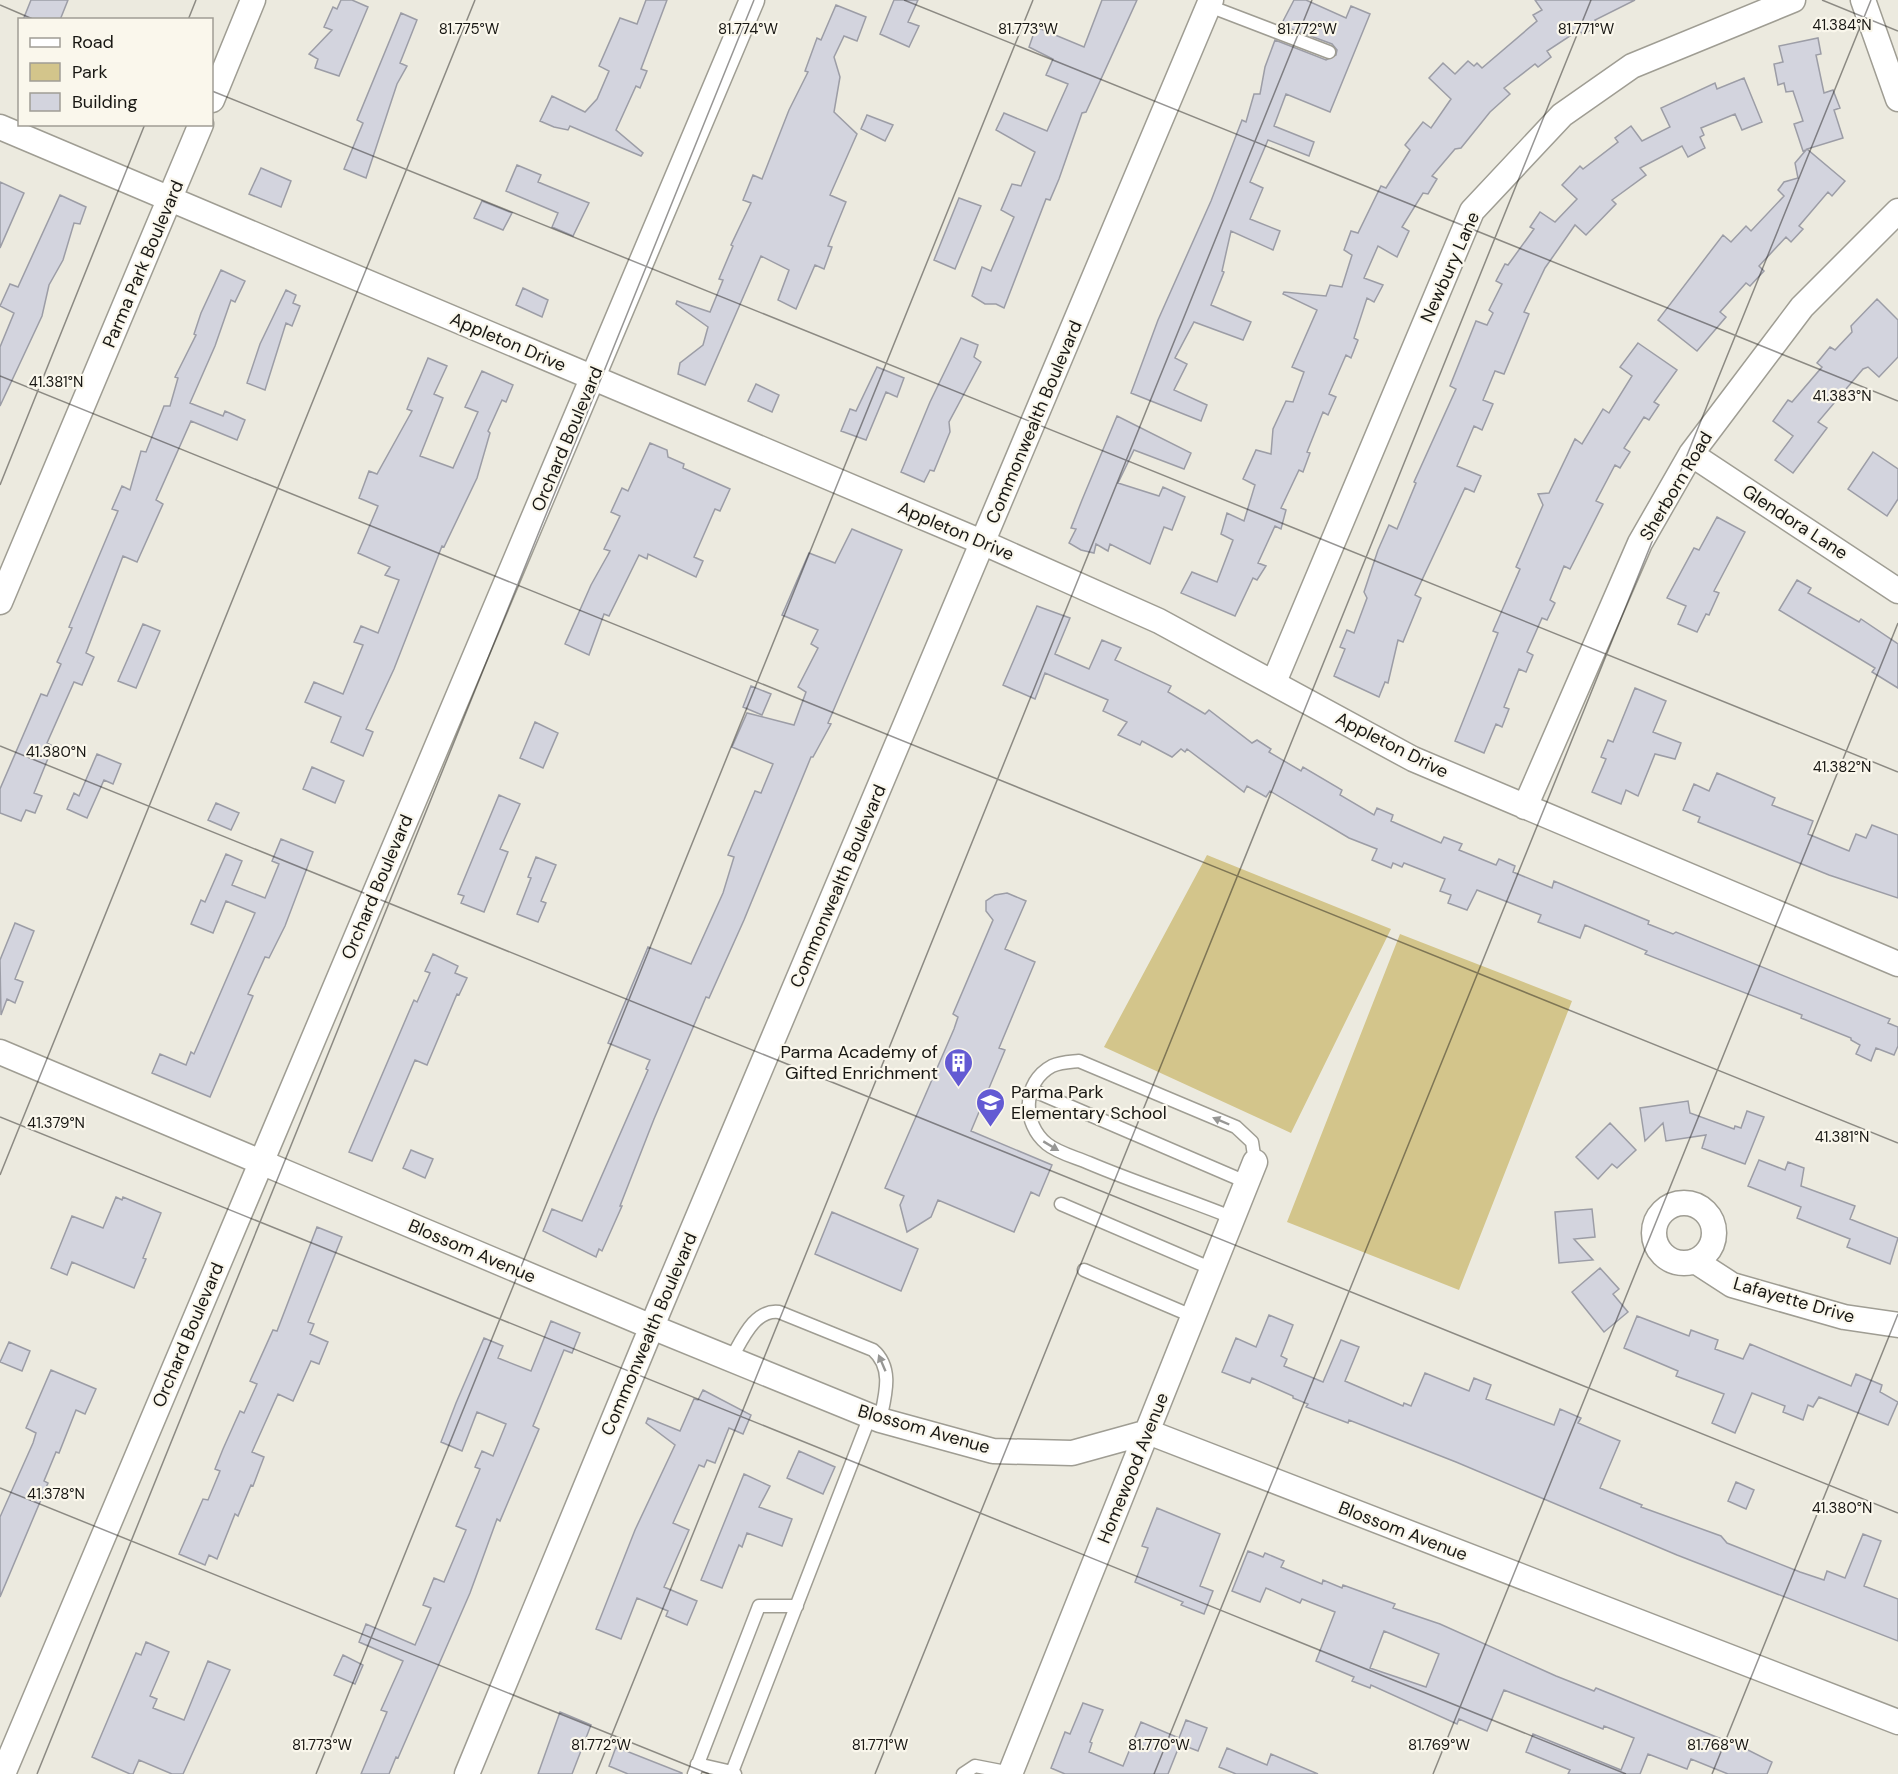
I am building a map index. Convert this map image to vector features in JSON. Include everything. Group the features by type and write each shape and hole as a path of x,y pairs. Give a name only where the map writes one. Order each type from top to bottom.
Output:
{"street":[{"path":"213,98 253,0"},
{"name":"Orchard Boulevard","path":"3,1774 752,0"},
{"name":"Newbury Lane","path":"1274,682 1472,211 1562,115 1632,66 1793,0"},
{"path":"1863,0 1898,99"},
{"name":"Commonwealth Boulevard","path":"467,1774 652,1327 1210,3"},
{"name":"Parma Park Boulevard","path":"0,602 200,126"},
{"name":"Appleton Drive","path":"0,127 984,543 1159,621 1413,759 1898,964"},
{"name":"Sherborn Road","path":"1525,807 1640,543 1691,454 1802,307 1898,210"},
{"name":"Glendora Lane","path":"1691,454 1898,591"},
{"name":"Blossom Avenue","path":"0,1052 652,1327 875,1418 993,1451 1072,1453 1148,1432 1898,1722"},
{"name":"Homewood Avenue","path":"1010,1773 1148,1432 1210,1268 1251,1172"},
{"name":"Lafayette Drive","path":"1695,1261 1732,1285 1844,1317 1898,1324"}],"lane":[{"path":"1210,3 1329,52"},
{"path":"1032,1090 1251,1172 1252,1142 1236,1127 1079,1061 1052,1066 1032,1090 1028,1103 1035,1133 1049,1146 1151,1190 1188,1200 1231,1218"},
{"path":"1061,1204 1210,1268"},
{"path":"1084,1270 1192,1316"},
{"path":"731,1359 759,1316 769,1311 779,1312 873,1350 882,1358 887,1377 875,1418 797,1606 734,1773 696,1769 759,1606 797,1606"},
{"path":"963,1774 975,1766 1010,1773"}],"green space":[{"path":"1207,855 1391,929 1291,1133 1104,1047"},
{"path":"1400,934 1572,1001 1459,1290 1287,1222"}],"building":[{"path":"31,0 68,0 61,18 24,18"},
{"path":"341,0 352,0 368,7 339,76 315,68 318,59 309,54 332,30 324,27 333,7 337,9"},
{"path":"646,0 667,0 641,69 647,71 640,88 636,86 616,130 643,153 641,156 570,126 568,130 540,121 552,96 585,112 597,99 609,71 599,66 620,18 637,24"},
{"path":"894,0 918,0 908,22 919,26 909,47 880,34"},
{"path":"1102,0 1137,0 1086,112 1082,113 1059,179 1050,200 1046,199 1004,308 996,304 985,304 972,296 982,267 991,271 1014,217 1001,210 1012,184 1021,186 1035,152 996,130 1004,113 1047,131 1068,84 1046,75 1053,59 1029,47 1036,27 1084,47"},
{"path":"1294,0 1306,0 1346,18 1351,6 1370,14 1330,112 1286,94 1274,126 1314,142 1309,156 1268,140 1250,182 1263,188 1250,219 1280,231 1273,250 1231,231 1222,271 1224,272 1211,305 1251,322 1243,340 1194,322 1175,358 1187,364 1174,390 1207,405 1201,421 1131,393 1158,320 1211,201 1242,120 1246,122 1254,94 1260,94 1265,67 1275,40 1326,60 1336,55 1337,50 1332,44 1281,25"},
{"path":"1535,0 1635,0 1595,20 1598,25 1583,35 1579,30 1547,51 1551,57 1538,67 1535,64 1504,88 1510,94 1490,112 1461,148 1455,149 1432,176 1437,179 1428,194 1423,193 1402,227 1409,231 1397,257 1378,246 1364,278 1383,285 1374,302 1367,298 1354,338 1358,340 1351,358 1346,355 1329,394 1336,397 1328,415 1323,412 1307,452 1310,453 1303,472 1299,470 1281,508 1286,510 1281,529 1275,526 1258,563 1266,566 1257,580 1253,578 1235,616 1181,593 1192,572 1217,582 1233,540 1221,534 1227,513 1244,521 1255,485 1243,479 1256,450 1271,454 1273,429 1286,401 1293,402 1304,372 1292,367 1317,310 1283,294 1284,292 1326,296 1330,285 1342,287 1352,255 1344,250 1351,231 1358,233 1381,186 1386,188 1410,150 1405,145 1423,122 1431,128 1451,99 1429,78 1443,63 1455,74 1468,61 1474,66 1477,63 1482,68 1537,21 1533,15 1542,10"},
{"path":"836,5 866,17 857,41 844,36 834,57 840,77 834,112 857,134 830,195 846,202 828,246 832,247 824,269 815,265 796,309 778,300 789,270 761,256 705,385 678,374 680,363 703,345 708,327 676,304 677,301 710,312 723,280 719,279 733,246 731,245 751,203 743,200 753,175 762,179 789,110 808,72 805,71 817,38 821,40"},
{"path":"401,13 417,20 400,63 407,66 397,84 366,178 344,169 363,123 357,120"},
{"path":"1818,38 1821,54 1816,55 1824,93 1833,90 1840,108 1834,110 1843,138 1807,149 1845,181 1832,196 1828,192 1799,226 1803,229 1791,242 1786,237 1759,266 1764,271 1750,286 1746,283 1720,312 1726,317 1697,351 1658,320 1723,235 1731,242 1746,226 1751,231 1784,196 1778,190 1784,182 1798,178 1795,163 1806,150 1803,151 1794,124 1803,121 1793,91 1786,92 1784,83 1778,85 1774,64 1783,62 1779,46"},
{"path":"1744,78 1762,122 1742,130 1735,114 1701,128 1704,135 1700,137 1705,148 1688,157 1682,146 1640,168 1646,175 1612,200 1616,204 1586,235 1575,225 1545,268 1524,312 1529,314 1504,374 1495,371 1483,400 1493,404 1482,430 1474,426 1457,466 1481,476 1474,492 1465,488 1415,595 1421,598 1403,642 1398,640 1388,683 1385,682 1379,697 1334,676 1345,649 1340,647 1347,630 1354,633 1367,598 1364,592 1378,550 1389,525 1397,529 1416,483 1414,482 1456,389 1450,386 1476,321 1487,325 1493,313 1489,310 1502,284 1496,281 1505,264 1508,265 1534,229 1530,227 1540,212 1555,222 1577,199 1562,185 1580,166 1583,169 1618,142 1615,138 1631,126 1642,141 1670,127 1661,108 1715,83 1717,89"},
{"path":"867,115 893,125 885,141 861,129"},
{"path":"517,165 541,175 538,182 589,203 573,236 552,227 558,213 506,191"},
{"path":"261,168 291,181 281,207 249,194"},
{"path":"0,182 24,193 0,248"},
{"path":"60,195 86,207 80,224 74,223 63,260 49,285 42,316 0,406 0,347 14,313 0,306 10,284 18,287"},
{"path":"959,198 981,206 955,269 934,260"},
{"path":"482,201 512,213 503,230 474,218"},
{"path":"221,270 245,281 235,302 231,300 215,346 190,403 223,416 225,411 245,420 237,440 191,421 156,500 163,504 137,562 123,556 86,653 94,657 82,685 74,682 47,743 53,746 34,793 42,796 35,813 26,810 21,821 0,813 0,789 41,694 47,696 61,664 57,662 72,628 69,627 118,511 112,509 122,486 130,490 141,451 146,452 164,406 170,406 178,378 175,377 196,335 194,334 201,313"},
{"path":"523,288 548,300 542,317 516,305"},
{"path":"286,290 296,295 293,303 300,306 292,326 286,323 265,390 247,383 260,344"},
{"path":"1877,299 1898,320 1898,357 1879,377 1868,367 1863,369 1818,422 1827,428 1793,473 1775,460 1793,436 1773,421 1788,400 1792,402 1822,367 1817,363 1830,347 1835,350 1852,332 1851,326"},
{"path":"961,338 978,345 974,357 981,362 949,422 950,432 934,471 930,470 924,482 901,472 930,402"},
{"path":"1638,343 1677,370 1654,402 1659,405 1649,420 1644,417 1624,448 1630,452 1620,468 1615,465 1596,501 1603,504 1570,569 1564,566 1550,600 1555,603 1547,620 1542,618 1527,652 1533,655 1526,672 1519,669 1504,707 1509,709 1502,727 1496,724 1484,753 1455,741 1498,633 1493,631 1520,569 1516,567 1543,505 1538,494 1549,493 1575,439 1582,444 1603,409 1609,413 1632,376 1620,367"},
{"path":"428,358 447,366 434,394 443,398 420,456 453,468 478,412 465,407 482,371 513,385 506,402 502,400 488,431 490,433 477,478 444,547 442,546 394,669 366,729 373,732 363,756 331,742 341,717 305,702 314,682 343,694 363,645 354,642 361,626 378,633 399,580 385,575 390,567 358,553 378,506 359,498 369,471 377,474 412,411 407,409"},
{"path":"877,367 904,378 897,397 886,392 866,440 841,431 850,409 856,411"},
{"path":"756,384 779,395 772,412 748,401"},
{"path":"1117,416 1191,453 1184,469 1134,450 1118,483 1159,496 1163,487 1185,497 1172,530 1164,527 1150,564 1110,544 1108,551 1096,544 1094,553 1081,550 1069,543 1076,529 1071,528"},
{"path":"650,443 667,450 668,457 684,464 683,468 730,489 720,511 715,509 694,557 703,561 696,577 648,554 647,559 639,555 609,616 604,614 589,655 565,644 591,585 610,551 604,549 620,516 611,512 622,488 628,491"},
{"path":"1873,452 1898,469 1898,499 1887,516 1848,489"},
{"path":"1717,517 1745,532 1714,591 1719,593 1709,615 1706,614 1697,632 1678,624 1686,606 1667,598 1694,548 1699,550"},
{"path":"852,529 902,550 828,723 831,724 811,757 744,920 709,998 706,997 654,1119 620,1206 622,1206 602,1251 599,1249 596,1257 543,1231 552,1209 582,1221 648,1070 646,1069 650,1060 608,1043 648,947 691,964 723,893 734,857 728,855 755,791 761,793 773,764 732,747 747,713 794,725 806,692 798,687 818,648 811,644 818,630 782,615 809,553 835,563"},
{"path":"1797,580 1811,588 1808,593 1859,622 1861,619 1898,644 1898,688 1872,672 1875,668 1779,610"},
{"path":"1037,606 1070,618 1055,654 1089,669 1102,640 1121,648 1115,660 1171,686 1168,692 1205,714 1209,710 1252,743 1257,740 1271,749 1269,752 1301,771 1303,767 1342,790 1340,795 1374,815 1377,808 1393,815 1391,821 1441,843 1444,837 1462,844 1459,850 1496,865 1499,859 1515,866 1513,872 1552,888 1554,881 1649,921 1648,924 1673,934 1676,932 1890,1019 1888,1023 1898,1027 1898,1046 1894,1055 1876,1048 1871,1061 1856,1054 1860,1045 1851,1038 1801,1018 1802,1015 1645,954 1647,951 1585,925 1580,938 1538,922 1541,915 1477,890 1467,910 1448,903 1451,895 1440,891 1445,879 1404,863 1402,867 1393,863 1391,868 1372,860 1377,849 1349,838 1270,791 1266,797 1247,786 1244,792 1187,749 1185,752 1181,749 1172,757 1142,741 1140,745 1118,735 1127,722 1103,711 1108,700 1045,673 1035,699 1003,685"},
{"path":"143,624 160,631 136,688 118,681"},
{"path":"751,686 771,694 762,715 743,707"},
{"path":"1635,688 1666,701 1653,732 1681,743 1675,759 1655,754 1638,796 1626,790 1621,804 1592,792 1606,759 1601,757 1608,740 1613,742"},
{"path":"535,722 558,733 543,768 520,758"},
{"path":"97,754 121,764 113,784 104,780 87,818 67,809 74,793 79,796"},
{"path":"312,767 344,781 335,803 303,789"},
{"path":"1717,773 1775,798 1772,805 1813,821 1808,834 1849,851 1856,834 1866,838 1872,825 1898,835 1898,898 1829,875 1698,822 1700,817 1683,810 1694,784 1709,791"},
{"path":"499,795 520,804 500,849 508,852 484,912 461,903 464,896 458,894"},
{"path":"216,803 239,813 231,830 208,820"},
{"path":"281,839 313,852 285,926 269,958 265,957 248,994 253,996 210,1097 152,1073 160,1054 186,1065 191,1052 194,1054 255,913 226,901 213,933 191,924 201,900 205,902 226,854 242,861 232,885 265,898 279,864 272,861"},
{"path":"536,857 556,865 541,901 546,903 538,922 517,914 531,878 528,877"},
{"name":"Parma Academy of Gifted Enrichment","path":"1007,893 1026,901 1005,949 1035,962 999,1048 1005,1050 971,1131 1052,1165 1039,1196 1031,1192 1014,1232 938,1200 931,1217 907,1232 900,1205 904,1196 885,1188 954,1029 958,1017 953,1014 993,920 986,911 986,901 995,895"},
{"path":"15,923 34,931 15,979 23,982 15,1003 7,999 1,1015 0,960"},
{"path":"433,954 458,966 455,973 467,978 459,995 457,994 427,1065 415,1060 372,1161 349,1152 414,1000 417,1002 430,973 425,971"},
{"path":"1688,1101 1690,1113 1734,1129 1735,1126 1741,1128 1747,1111 1764,1117 1745,1164 1702,1148 1706,1135 1666,1141 1663,1123 1645,1141 1640,1108"},
{"path":"1610,1123 1636,1150 1617,1168 1612,1164 1598,1179 1576,1157"},
{"path":"411,1150 433,1159 425,1178 403,1168"},
{"path":"1759,1160 1785,1170 1788,1162 1804,1168 1801,1186 1855,1206 1850,1219 1898,1238 1890,1264 1847,1247 1850,1239 1797,1218 1801,1207 1748,1186"},
{"path":"116,1197 122,1200 123,1197 161,1213 134,1288 72,1262 67,1275 51,1268 72,1216 103,1228"},
{"path":"1592,1209 1595,1237 1574,1239 1593,1260 1559,1263 1555,1212"},
{"path":"832,1212 918,1249 901,1291 815,1254"},
{"path":"317,1227 342,1237 308,1322 314,1324 310,1334 328,1342 319,1364 311,1361 293,1401 278,1394 252,1452 264,1457 253,1486 251,1485 238,1516 235,1514 217,1559 209,1555 205,1565 179,1554 203,1499 208,1500 220,1471 215,1469 240,1411 244,1413 257,1384 250,1381 273,1330 277,1331"},
{"path":"1600,1268 1619,1289 1613,1294 1628,1312 1604,1332 1572,1292"},
{"path":"1269,1315 1293,1325 1281,1356 1287,1359 1284,1366 1323,1382 1341,1340 1359,1347 1345,1381 1403,1406 1404,1403 1411,1406 1425,1373 1469,1391 1474,1378 1491,1385 1486,1399 1554,1425 1560,1409 1581,1418 1578,1423 1620,1441 1600,1488 1642,1505 1641,1507 1721,1536 1727,1543 1800,1572 1824,1580 1827,1571 1845,1578 1863,1534 1881,1541 1864,1586 1898,1599 1898,1641 1677,1555 1456,1462 1349,1420 1348,1423 1306,1407 1308,1404 1252,1378 1250,1383 1222,1372 1236,1338 1256,1347"},
{"path":"1637,1316 1689,1336 1691,1330 1718,1340 1715,1349 1743,1359 1750,1344 1851,1386 1856,1374 1882,1385 1880,1392 1898,1402 1888,1425 1819,1397 1813,1407 1808,1405 1803,1420 1783,1412 1785,1406 1752,1393 1735,1433 1712,1423 1724,1394 1676,1376 1678,1371 1624,1348"},
{"path":"551,1321 580,1333 572,1353 564,1350 533,1426 539,1429 500,1521 497,1519 470,1593 398,1758 396,1757 389,1774 361,1774 387,1712 381,1710 403,1661 359,1642 366,1624 415,1645 431,1608 423,1605 434,1578 444,1582 466,1530 456,1526 480,1469 475,1467 482,1451 493,1456 506,1424 477,1412 462,1451 441,1442 456,1403 484,1338 503,1346 498,1358 531,1371"},
{"path":"9,1342 30,1351 22,1371 0,1362"},
{"path":"51,1370 96,1389 85,1414 76,1410 59,1453 56,1452 44,1481 48,1483 0,1597 0,1517 33,1443 36,1433 26,1428"},
{"path":"703,1390 751,1415 743,1434 729,1428 715,1463 707,1460 704,1467 699,1465 673,1523 689,1530 664,1587 697,1601 687,1625 666,1616 668,1611 637,1598 621,1639 596,1629 635,1530 675,1445 646,1423 648,1418 680,1431 694,1399 698,1400"},
{"path":"799,1451 835,1467 823,1494 787,1478"},
{"path":"744,1474 770,1486 759,1507 792,1519 782,1546 747,1533 742,1547 739,1545 722,1588 701,1580"},
{"path":"1736,1482 1754,1490 1746,1509 1728,1501"},
{"path":"1157,1508 1220,1534 1200,1586 1213,1591 1204,1614 1181,1605 1183,1602 1135,1582 1148,1548 1142,1546"},
{"path":"1248,1551 1263,1557 1265,1553 1284,1561 1281,1567 1322,1584 1323,1580 1342,1588 1343,1585 1395,1604 1393,1608 1440,1624 1556,1676 1594,1691 1596,1688 1746,1749 1772,1762 1767,1774 1728,1774 1691,1759 1687,1769 1648,1754 1640,1774 1568,1774 1570,1770 1526,1752 1533,1734 1621,1770 1634,1738 1604,1726 1603,1729 1504,1690 1487,1731 1459,1719 1457,1724 1371,1685 1370,1688 1352,1681 1354,1677 1316,1661 1335,1612 1302,1599 1300,1603 1266,1588 1260,1602 1232,1591","holes":["1384,1631 1439,1654 1426,1687 1370,1668"]},
{"path":"146,1642 169,1652 150,1696 157,1699 153,1708 184,1720 208,1661 230,1670 183,1774 172,1774 139,1760 133,1774 130,1774 92,1757 136,1653 141,1655"},
{"path":"343,1655 363,1665 355,1684 334,1675"},
{"path":"1083,1703 1103,1710 1090,1742 1092,1743 1089,1752 1123,1766 1141,1722 1179,1738 1186,1720 1207,1728 1198,1751 1180,1744 1168,1774 1065,1774 1051,1768 1065,1732 1070,1734"},
{"path":"560,1712 591,1725 572,1774 538,1774"},
{"path":"616,1747 682,1774 628,1774 609,1766"},
{"path":"1227,1748 1267,1765 1271,1754 1318,1774 1236,1774 1219,1767"}],"place":[{"name":"Parma Academy of Gifted Enrichment","path":"959,1088"},
{"name":"Parma Park Elementary School","path":"990,1128"}]}
